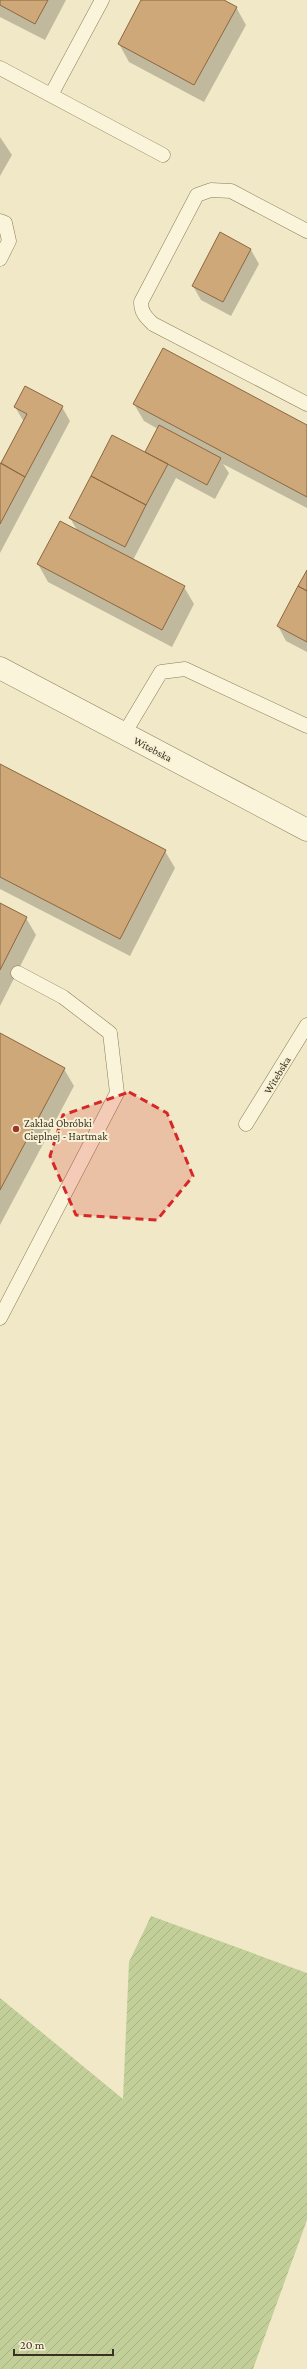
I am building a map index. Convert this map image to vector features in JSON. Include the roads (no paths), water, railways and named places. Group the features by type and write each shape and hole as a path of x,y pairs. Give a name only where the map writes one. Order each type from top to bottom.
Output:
{"street":[{"name":"Witebska","path":"0,668 307,830"}],"lane":[{"path":"51,95 102,0"},
{"path":"0,68 163,155"},
{"path":"307,231 231,191 211,190 198,195 141,302 141,309 145,316 153,324 307,404"},
{"path":"0,221 5,224 9,241 0,259"},
{"path":"124,734 161,672 185,668 307,726"},
{"path":"0,1318 117,1093 110,1033 63,997 18,973"},
{"name":"Witebska","path":"246,1124 307,1025"}],"place":[{"name":"Zakład Obróbki Cieplnej - Hartmak","path":"16,1129"}]}
